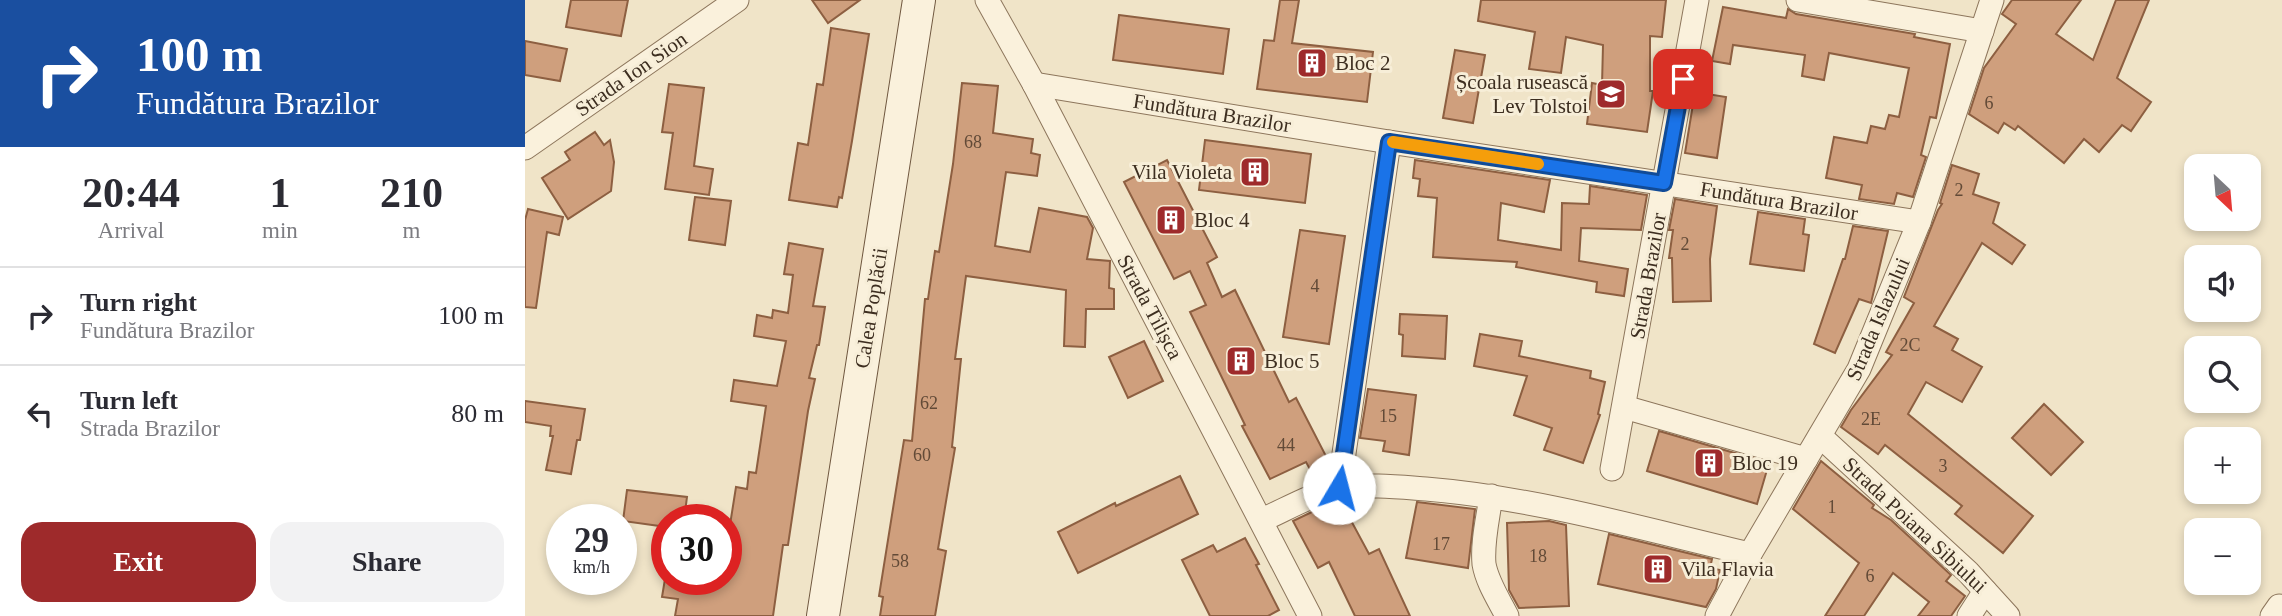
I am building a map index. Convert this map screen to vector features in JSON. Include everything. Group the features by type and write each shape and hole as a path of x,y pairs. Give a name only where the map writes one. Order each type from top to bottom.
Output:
{"main road":[{"name":"Calea Poplăcii","path":"823,616 919,0"}],"street":[{"name":"Strada Ion Sion","path":"525,148 737,0"},
{"name":"Strada Tilișca","path":"987,0 1034,84 1310,616"},
{"name":"Strada Brazilor","path":"1612,469 1697,0"},
{"path":"1798,0 1982,31"},
{"name":"Strada Islazului","path":"1717,616 1749,554 1859,369 1919,222 1992,0"},
{"name":"Fundătura Brazilor","path":"1034,84 1389,142 1919,222"},
{"path":"1339,488 1389,142"},
{"path":"1624,407 1807,459"},
{"name":"Strada Poiana Sibiului","path":"1820,436 1968,572 2008,616"},
{"path":"1262,520 1339,488 1400,487 1491,496 1586,515 1749,554"},
{"path":"1491,496 1484,566 1507,616"},
{"path":"1969,616 1985,591"}],"building":[{"path":"571,0 628,0 621,36 566,27"},
{"path":"812,0 860,0 828,23"},
{"name":"Bloc 2","path":"1280,0 1299,0 1292,43 1373,52 1367,102 1257,89 1264,40 1274,41"},
{"path":"1481,0 1666,0 1662,37 1650,36 1650,91 1653,91 1647,132 1587,124 1592,83 1602,85 1603,45 1566,37 1561,73 1529,69 1535,32 1478,21"},
{"path":"2012,0 2081,0 2056,34 2093,60 2116,0 2149,0 2117,78 2151,102 2131,131 2122,125 2099,152 2084,139 2064,163 2018,126 2015,130 2004,123 1998,133 1969,114 1984,68 2016,24 2002,14"},
{"path":"1723,7 1786,18 1788,9 1796,14 1915,34 1914,37 1950,44 1936,118 1930,117 1921,155 1926,157 1913,197 1897,193 1894,204 1859,199 1862,185 1826,178 1834,137 1867,143 1871,126 1885,129 1889,115 1899,117 1909,68 1829,53 1824,80 1802,76 1805,55 1733,45 1730,64 1712,61"},
{"path":"1119,15 1229,29 1223,74 1113,60"},
{"path":"831,28 869,34 842,198 839,197 837,207 789,200 798,143 808,145 817,84 823,85"},
{"path":"525,41 567,49 560,81 525,75"},
{"path":"1455,50 1485,55 1473,123 1443,118"},
{"path":"962,83 998,86 993,133 1033,139 1031,153 1040,155 1037,176 1006,172 995,246 1030,252 1039,208 1087,217 1093,228 1087,259 1110,261 1109,288 1114,289 1114,309 1086,309 1085,347 1064,346 1066,290 966,276 955,359 961,359 952,447 955,448 938,549 946,551 935,616 880,616 883,597 879,596 904,440 912,441 925,299 928,299 935,251 939,252"},
{"path":"669,84 704,88 694,166 713,169 709,195 665,189 673,133 662,132"},
{"path":"1695,92 1726,97 1717,158 1685,153"},
{"path":"595,132 604,145 610,140 614,162 611,191 568,219 542,178 570,160 565,152"},
{"name":"Vila Violeta","path":"1205,140 1311,154 1305,203 1199,190"},
{"path":"1167,160 1217,257 1207,263 1222,297 1235,290 1289,402 1296,398 1329,462 1312,473 1306,462 1270,479 1242,426 1245,425 1190,312 1206,305 1190,271 1174,279 1124,182"},
{"path":"1415,160 1550,180 1544,212 1501,203 1498,240 1561,250 1562,203 1589,204 1590,186 1647,195 1641,230 1581,228 1579,261 1628,269 1624,296 1596,292 1597,282 1516,267 1517,262 1433,257 1437,198 1418,196 1420,179 1413,178"},
{"path":"1952,165 1979,174 1973,194 1999,203 1993,223 2025,245 2012,264 1982,243 1934,326 1958,339 1952,350 1982,367 1962,402 1926,382 1908,414 2033,516 2003,553 1955,514 1962,506 1885,445 1878,454 1841,427 1892,355 1886,352 1914,303 1904,297 1942,204 1940,203"},
{"path":"695,197 731,201 725,245 689,240"},
{"path":"1675,199 1717,206 1710,259 1711,301 1673,302 1672,258 1669,258 1673,230 1669,230"},
{"path":"528,209 563,217 559,235 547,232 536,308 525,307 525,220"},
{"path":"1758,212 1805,219 1803,234 1809,235 1804,271 1750,264"},
{"path":"1853,226 1888,231 1871,303 1859,299 1835,353 1814,344 1845,259"},
{"path":"1300,230 1345,236 1329,344 1283,337"},
{"path":"789,243 823,249 813,306 825,307 819,345 809,378 815,379 788,545 783,545 773,616 675,616 678,599 662,595 742,595 742,504 733,504 736,487 747,489 749,472 756,473 766,406 731,401 734,380 777,386 786,341 754,336 757,315 772,318 773,310 788,313 793,275 784,274"},
{"path":"1400,314 1447,316 1445,359 1402,356"},
{"path":"1480,334 1522,341 1519,356 1591,371 1590,378 1605,382 1598,414 1600,415 1583,463 1544,450 1552,428 1514,415 1527,376 1474,366"},
{"path":"1144,341 1163,381 1128,398 1109,357"},
{"path":"1368,389 1416,395 1409,455 1383,451 1385,441 1360,438"},
{"path":"525,401 585,409 571,474 546,470 553,436 550,436 551,426 525,422"},
{"path":"2044,404 2083,442 2051,475 2012,438"},
{"name":"Bloc 19","path":"1659,431 1769,463 1757,504 1647,471"},
{"path":"1821,461 1951,575 1946,581 1965,596 1951,616 1918,616 1929,602 1893,573 1864,616 1825,616 1859,563 1793,509"},
{"path":"1180,476 1198,514 1078,573 1058,532 1115,503 1116,506"},
{"path":"627,490 687,497 686,504 651,504 651,525 637,523 637,504 625,504"},
{"path":"1341,502 1369,554 1379,549 1410,616 1355,616 1329,562 1318,568 1293,521"},
{"path":"1417,502 1475,509 1468,568 1406,558"},
{"path":"1549,521 1566,525 1569,606 1519,608 1509,590 1507,523"},
{"name":"Vila Flavia","path":"1609,534 1712,559 1710,568 1720,570 1716,589 1706,607 1598,584"},
{"path":"1245,538 1279,610 1268,616 1210,616 1182,560 1213,545 1217,552"}],"slow traffic":[{"path":"1393,142 1538,164"}],"place":[{"name":"Bloc 2","path":"1312,63"},
{"name":"Școala rusească Lev Tolstoi","path":"1611,94"},
{"name":"Vila Violeta","path":"1255,172"},
{"name":"Bloc 4","path":"1171,220"},
{"name":"Bloc 5","path":"1241,361"},
{"name":"Bloc 19","path":"1709,463"},
{"name":"Vila Flavia","path":"1658,569"}],"route":[{"path":"1339,488 1389,142 1664,183 1683,79"}]}
